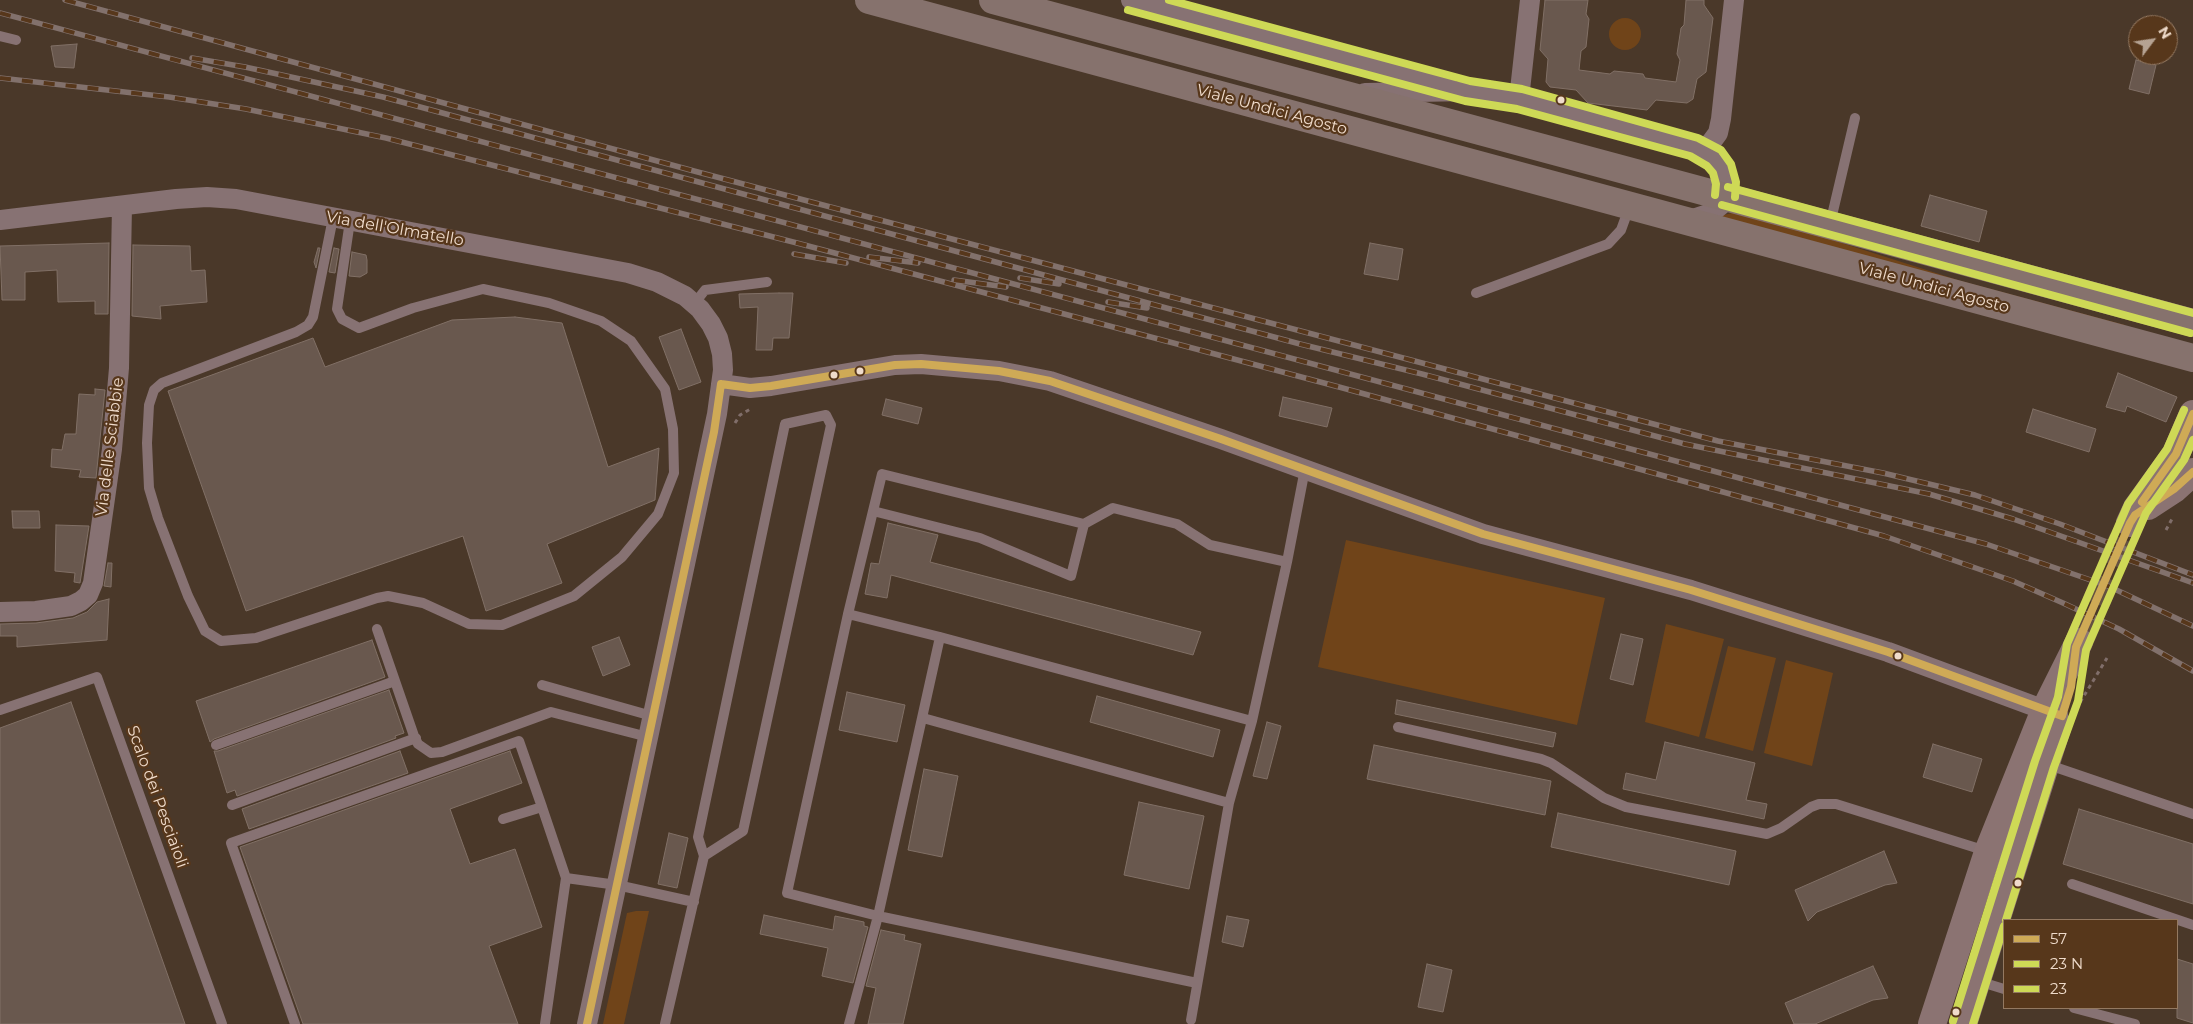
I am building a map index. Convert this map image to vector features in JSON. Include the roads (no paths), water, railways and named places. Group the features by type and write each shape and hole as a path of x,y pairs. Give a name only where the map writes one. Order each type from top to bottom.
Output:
{"main road":[{"name":"Viale Undici Agosto","path":"869,0 2193,358"},
{"name":"Viale Undici Agosto","path":"993,0 2193,323"},
{"path":"2193,414 2176,454 2137,508 2131,521 2193,472"},
{"path":"1963,1024 2045,764 2078,645"},
{"path":"1932,1024 1988,852 2060,714"}],"street":[{"path":"1131,0 1468,91"},
{"path":"1519,99 1530,0"},
{"path":"1704,152 1718,133 1721,119 1734,0"},
{"name":"Viale Undici Agosto","path":"1323,88 1372,94 1468,91 1519,99 1602,121 1704,152 1714,158 1722,169 1726,183 1725,196 1721,205 1706,215 1674,219"},
{"name":"Via dell'Olmatello","path":"0,220 207,197 236,200 628,273 671,288 694,304 711,324 718,338 724,370 714,432 587,1024"},
{"name":"Via delle Sciabbie","path":"0,612 36,611 71,606 88,595 93,583 112,449 120,368 122,206"},
{"path":"721,384 750,388 771,386 895,365 920,364 999,371 1050,381 1305,469 1483,534 1691,590 1888,652 2060,714"},
{"path":"1955,954 1964,946 1971,946 1978,950 1980,971"}],"lane":[{"path":"0,36 16,40"},
{"path":"1830,224 1855,118"},
{"path":"1476,293 1608,244 1621,230 1630,207"},
{"path":"342,219 337,309 342,319 359,328 413,308 483,289 549,303 601,321 631,342 665,390 673,429 674,473 658,514 622,557 574,596 502,625 469,624 423,603 388,596 256,638 221,641 205,631 188,596 158,518 149,488 147,443 149,405 154,390 162,383 296,332 308,325 313,317 342,219"},
{"path":"694,304 705,290 767,282"},
{"path":"665,1024 704,856 698,837 785,424 826,415 831,425 744,831 704,856"},
{"path":"1194,1023 1197,983 1229,803 1252,721 1287,562 1305,469"},
{"path":"1197,983 878,916 787,893 848,614 882,474 1084,524 1112,508 1177,524 1210,545 1287,562"},
{"path":"873,511 980,538 1071,576 1084,524"},
{"path":"848,614 1252,721"},
{"path":"377,629 418,744 431,753 442,752 551,712 648,737"},
{"path":"849,1024 878,916 940,637"},
{"name":"Scalo dei Pesciaioli","path":"0,710 97,677 222,1024"},
{"path":"216,745 395,681"},
{"path":"542,685 652,716"},
{"path":"923,718 1229,803"},
{"path":"1398,727 1541,759 1604,798 1626,807 1767,834 1782,828 1812,807 1819,804 1836,804 2015,860"},
{"path":"232,805 416,738"},
{"path":"295,1024 231,843 518,741 566,878 545,1024"},
{"path":"2045,764 2193,814"},
{"path":"504,819 542,806"},
{"path":"566,878 617,885 694,902"},
{"path":"2072,884 2175,919"},
{"path":"2178,920 2193,925"},
{"path":"1980,971 2003,988"},
{"path":"2078,1009 2134,1024"}],"tunnel":[{"path":"2079,642 2130,523"}],"railway":[{"path":"65,0 694,171 1718,441 1883,473 1975,495 2060,524 2193,575"},
{"path":"0,13 1986,544 2108,586 2193,626"},
{"path":"192,58 245,67 383,97 1300,344 1422,374 1685,444 1929,494 2013,519 2193,583"},
{"path":"0,78 169,97 246,109 386,138 797,243 1339,387 1884,536 2013,581 2119,629 2193,671"},
{"path":"794,254 846,263"},
{"path":"869,257 918,263"},
{"path":"1020,278 1059,284"},
{"path":"954,280 1006,287"},
{"path":"1108,302 1147,308"}]}
